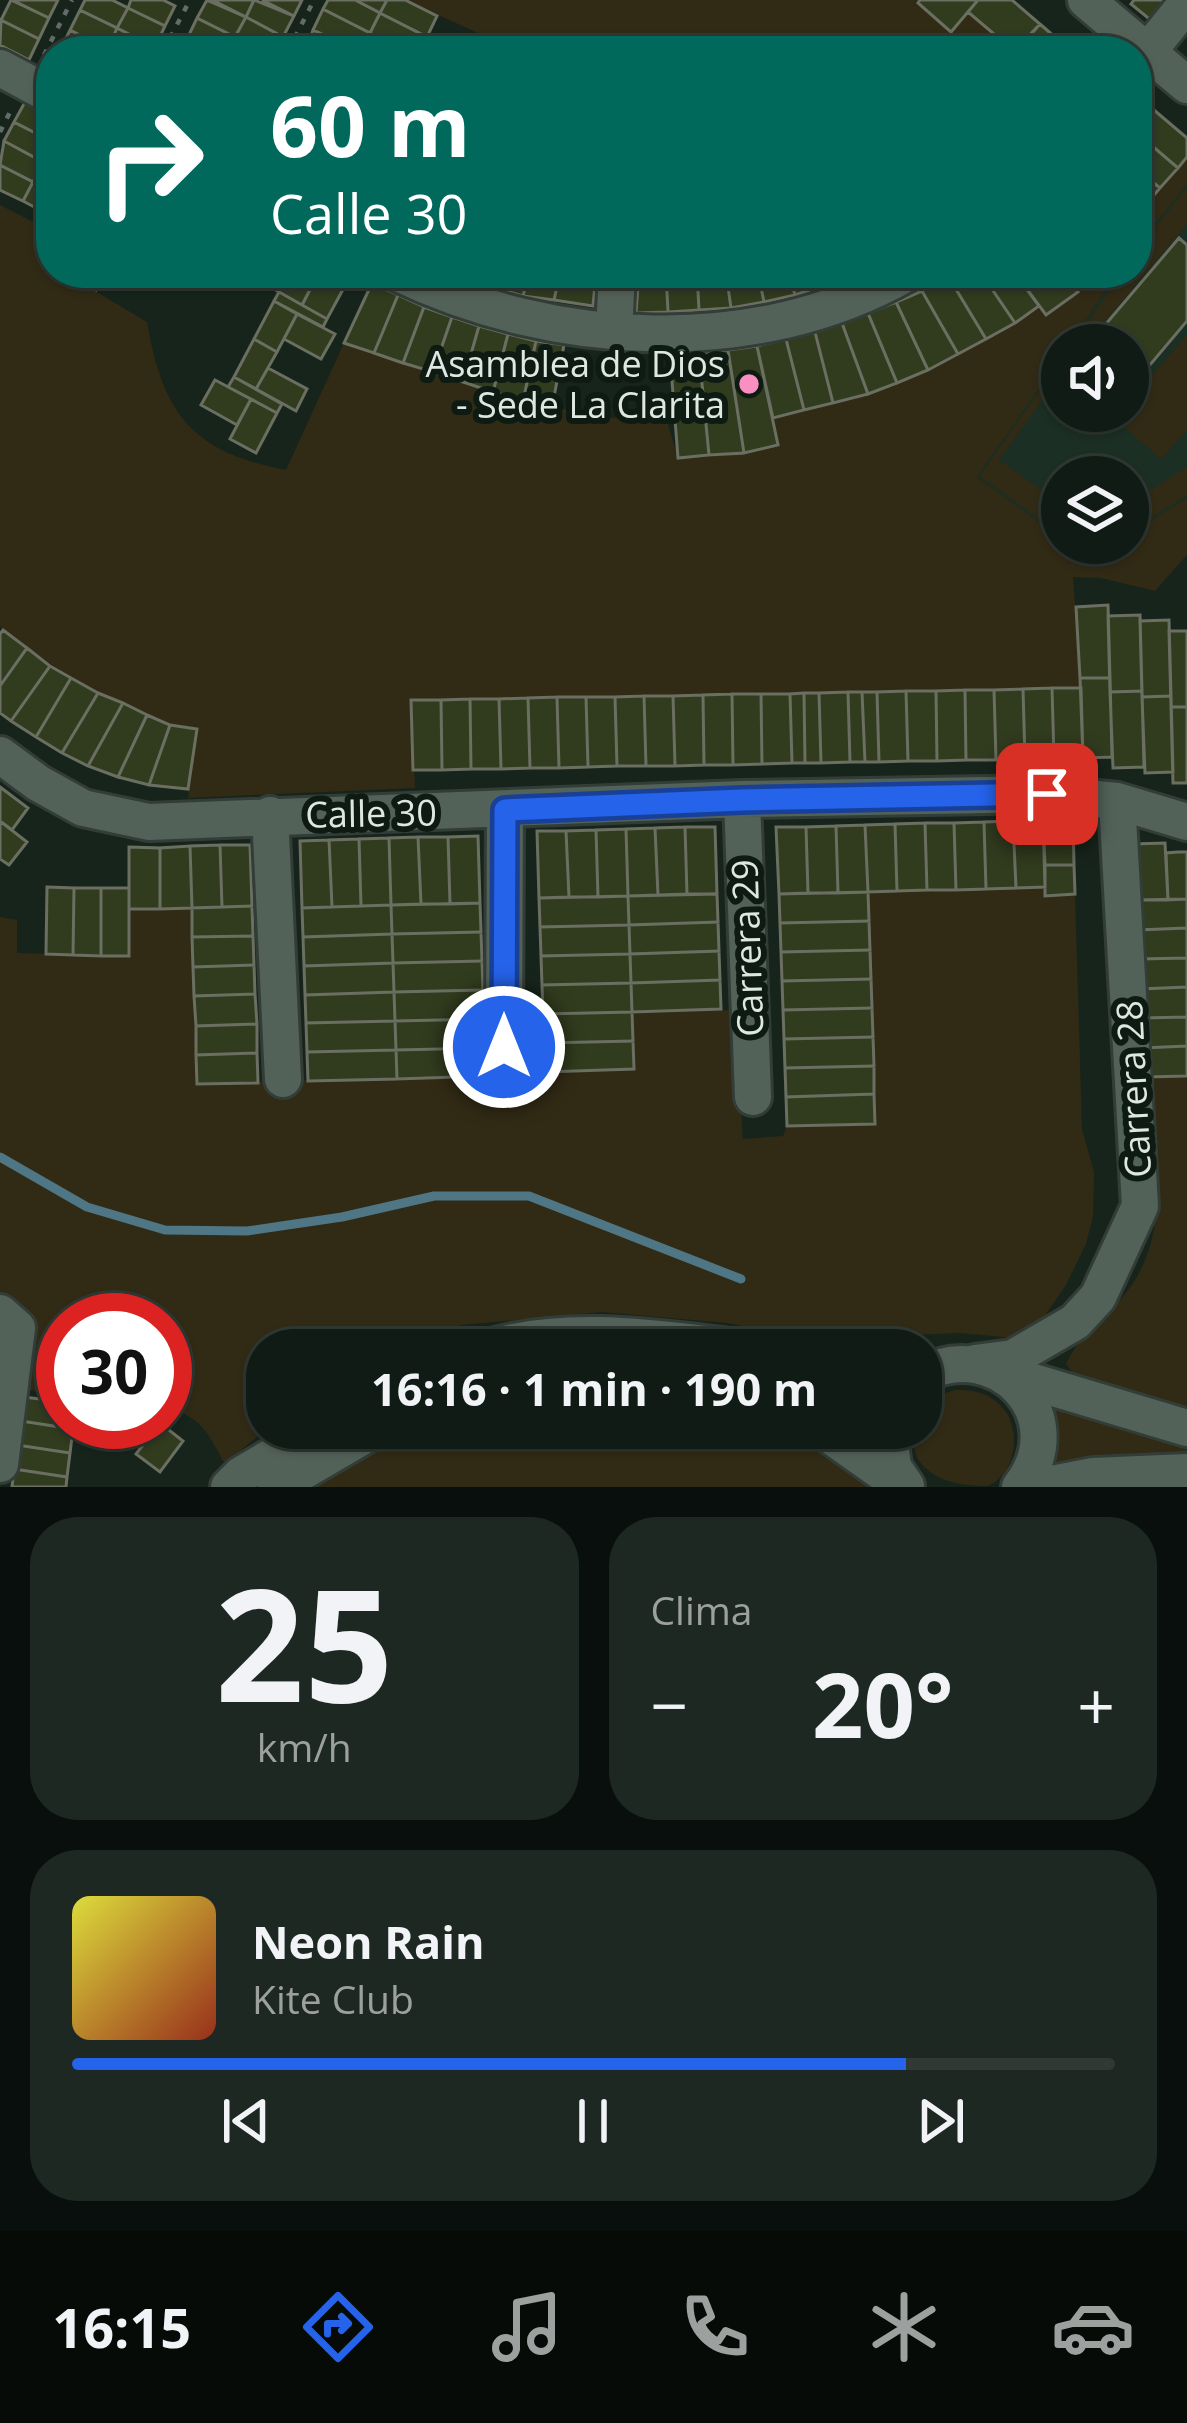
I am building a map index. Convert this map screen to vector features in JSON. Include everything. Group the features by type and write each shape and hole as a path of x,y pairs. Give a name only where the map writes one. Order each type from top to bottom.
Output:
{"street":[{"path":"1087,0 1121,36"},
{"path":"1152,47 1187,3"},
{"path":"1152,54 1187,38"},
{"path":"1152,65 1187,85"},
{"path":"0,68 36,86"},
{"path":"438,288 494,309 568,327 668,334 775,322 829,309 875,288"},
{"path":"614,331 616,288"},
{"name":"Calle 30","path":"0,755 83,808 148,822 1047,794 1117,801 1187,822"},
{"name":"Carrera 29","path":"742,800 753,1097"},
{"name":"Carrera 28","path":"942,1368 987,1367 1013,1358 1075,1322 1098,1297 1140,1206 1117,801"},
{"path":"504,1047 505,810"},
{"path":"270,815 283,1079"},
{"path":"0,1313 17,1328 0,1464"},
{"path":"1075,1322 1037,1450 1036,1482 1187,1472"},
{"path":"987,1367 1023,1392 1052,1392 1187,1428"},
{"path":"229,1487 285,1449"},
{"path":"277,1487 341,1449"},
{"path":"850,1449 905,1487"},
{"path":"891,1449 893,1466 905,1487"}],"path":[{"path":"171,36 190,0"},
{"path":"296,36 314,0"}],"shaded area":[{"path":"405,0 920,0 951,31 968,12 996,36 485,36"},
{"path":"1187,157 1187,185 1152,228 1152,198"},
{"path":"1187,185 1187,498 1149,522 1149,456 1041,456 1041,523 977,477 1041,386 1041,432 1149,432 1149,324 1084,324 1107,288 1152,288 1152,228"},
{"path":"1187,188 1187,224 1152,266 1152,231"},
{"path":"0,205 36,223 36,288 90,288 147,322 162,381 187,424 227,452 286,470 344,343 523,401 612,418 665,415 678,458 778,445 773,418 908,379 1077,292 1074,288 1107,288 1084,324 1041,324 1041,386 977,477 1041,523 1041,564 1149,564 1149,522 1187,498 1187,555 1155,591 1101,578 1073,577 1081,688 412,700 415,788 188,798 196,730 143,715 69,676 0,627"},
{"path":"1111,288 1133,288 1103,324 1087,324"},
{"path":"1187,335 1187,430 1161,459 1130,432 1149,432 1149,379"},
{"path":"1041,389 1041,402 999,460 1041,489 1041,520 980,476"},
{"path":"1187,467 1187,495 1149,519 1149,491"},
{"path":"1045,887 1046,896 1075,894 1082,1129 1094,1172 1093,1216 1086,1244 1066,1285 1044,1317 1014,1338 942,1334 942,1329 759,1329 602,1312 450,1329 246,1329 246,1446 225,1464 192,1419 192,1293 36,1293 36,1391 23,1389 0,1305 0,917 17,920 17,953 129,956 129,909 192,908 198,1084 633,1069 632,1012 734,1010 743,1139 783,1136 787,1126 875,1123 868,892"},
{"path":"1187,1076 1187,1413 1078,1380 1066,1364 1085,1335 1125,1294 1150,1244 1157,1189 1145,1077"},
{"path":"955,1390 990,1397 1011,1421 1013,1454 1004,1473 987,1486 932,1474 916,1455 914,1449 942,1449 942,1394"},
{"path":"1050,1407 1187,1442 1187,1457 1049,1465"},
{"path":"380,1449 820,1449 867,1487 305,1487"}],"building":[{"path":"11,0 49,18 36,38 1,20"},
{"path":"12,0 58,0 49,18"},
{"path":"85,0 112,0 128,8 117,28 80,10"},
{"path":"131,0 163,0 175,6 165,26 128,8"},
{"path":"207,0 246,17 236,36 197,18"},
{"path":"212,0 254,0 246,17"},
{"path":"254,0 294,16 284,36 246,17"},
{"path":"262,0 302,0 294,16"},
{"path":"328,0 355,0 380,13 370,33 323,9"},
{"path":"355,0 387,0 380,13"},
{"path":"387,0 405,0 437,16 425,36 380,13"},
{"path":"920,0 978,0 951,32"},
{"path":"978,0 1012,0 1040,24 1028,36 996,36 968,12"},
{"path":"1134,0 1172,0 1153,22 1131,4"},
{"path":"128,8 165,26 160,36 133,36 117,28"},
{"path":"323,9 370,33 327,36 313,30"},
{"path":"80,10 117,28 114,36 82,36 70,30"},
{"path":"380,13 425,36 376,36 370,33"},
{"path":"246,17 281,36 236,36"},
{"path":"197,18 233,36 188,36"},
{"path":"1,20 36,38 29,60 0,45"},
{"path":"1040,24 1054,36 1030,36"},
{"path":"25,102 36,108 36,133 14,122"},
{"path":"1152,108 1187,138 1187,157 1178,168 1152,146"},
{"path":"14,122 36,133 36,158 4,141"},
{"path":"4,141 36,158 36,176 33,182 0,165"},
{"path":"1152,146 1178,168 1160,188 1152,181"},
{"path":"0,165 33,182 23,201 0,190"},
{"path":"33,182 36,184 36,208 23,201"},
{"path":"1179,238 1187,245 1187,321 1149,366 1149,324 1106,324 1136,288 1152,288 1152,270"},
{"path":"272,288 311,288 302,305"},
{"path":"311,288 344,288 327,319 302,305"},
{"path":"370,288 398,295 374,353 344,343"},
{"path":"497,288 525,288 523,296"},
{"path":"525,288 557,288 554,300 523,296"},
{"path":"557,288 595,288 593,306 554,300"},
{"path":"638,288 667,288 668,312 636,313"},
{"path":"667,288 698,288 699,310 668,312"},
{"path":"698,288 728,288 731,308 699,310"},
{"path":"728,288 761,288 764,302 731,308"},
{"path":"761,288 793,288 795,295 764,302"},
{"path":"955,288 991,288 1015,323 986,339"},
{"path":"955,288 986,339 958,354 922,291"},
{"path":"991,288 1026,288 1039,306 1015,323"},
{"path":"1026,288 1075,288 1078,292 1046,315"},
{"path":"922,291 958,354 928,370 896,302"},
{"path":"279,292 327,319 323,327 274,301"},
{"path":"398,295 424,307 403,363 374,353"},
{"path":"274,301 297,314 277,352 254,339"},
{"path":"896,302 928,370 897,383 868,313"},
{"path":"424,307 452,317 433,372 403,363"},
{"path":"868,313 897,383 868,394 842,323"},
{"path":"297,314 335,334 321,359 284,339"},
{"path":"452,317 479,326 463,382 433,372"},
{"path":"842,323 868,394 833,403 815,332"},
{"path":"479,326 508,334 493,392 463,382"},
{"path":"815,332 833,403 804,410 786,339"},
{"path":"508,334 536,341 523,401 493,392"},
{"path":"254,339 277,352 256,389 234,377"},
{"path":"786,339 804,410 773,418 757,346"},
{"path":"536,341 564,345 552,407 523,401"},
{"name":"Asamblea de Dios - Sede La Clarita","path":"757,346 778,445 744,453 728,350"},
{"path":"728,350 744,453 709,455 699,353"},
{"path":"699,353 709,455 678,458 670,355"},
{"path":"268,368 307,389 296,411 256,389"},
{"path":"234,377 282,404 277,413 228,387"},
{"path":"215,380 251,399 237,425 201,405"},
{"path":"251,399 277,413 256,453 230,439"},
{"path":"1108,605 1110,678 1080,678 1076,607"},
{"path":"1140,615 1142,691 1110,692 1108,616"},
{"path":"1169,620 1171,696 1142,697 1140,621"},
{"path":"3,630 27,648 0,686 0,634"},
{"path":"1169,631 1187,631 1187,707 1171,707"},
{"path":"27,648 50,666 11,721 0,713 0,686"},
{"path":"50,666 71,678 36,737 11,721"},
{"path":"71,678 98,693 62,753 36,737"},
{"path":"1080,678 1110,678 1112,757 1083,758"},
{"path":"1052,688 1054,759 1025,759 1023,689"},
{"path":"1052,688 1081,688 1083,758 1054,759"},
{"path":"1023,689 1025,759 996,760 994,690"},
{"path":"965,690 994,690 996,760 966,760"},
{"path":"965,690 966,760 937,761 936,691"},
{"path":"906,691 908,761 879,762 877,692"},
{"path":"906,691 936,691 937,761 908,761"},
{"path":"1142,691 1144,767 1113,768 1110,692"},
{"path":"848,692 850,762 821,763 819,693"},
{"path":"848,692 862,692 865,762 850,762"},
{"path":"862,692 877,692 879,762 865,762"},
{"path":"98,693 123,703 88,766 62,753"},
{"path":"804,693 819,693 821,763 805,763"},
{"path":"804,693 805,763 792,763 790,694"},
{"path":"732,694 761,694 762,764 733,765"},
{"path":"732,694 733,765 704,765 703,695"},
{"path":"761,694 790,694 792,763 762,764"},
{"path":"703,695 704,765 675,766 673,696"},
{"path":"644,696 646,766 617,766 615,697"},
{"path":"644,696 673,696 675,766 646,766"},
{"path":"1171,696 1173,772 1145,773 1142,697"},
{"path":"557,697 559,768 530,768 528,698"},
{"path":"557,697 586,697 588,767 559,768"},
{"path":"586,697 615,697 617,766 588,767"},
{"path":"528,698 530,768 501,769 499,699"},
{"path":"470,699 471,769 442,770 441,700"},
{"path":"470,699 499,699 501,769 471,769"},
{"path":"411,700 441,700 442,770 413,770"},
{"path":"123,703 147,715 118,777 88,766"},
{"path":"1171,707 1187,707 1187,783 1173,783"},
{"path":"147,715 170,725 149,785 118,777"},
{"path":"170,725 197,729 188,789 149,785"},
{"path":"0,787 28,808 12,830 0,821"},
{"path":"1043,820 1073,820 1074,865 1045,865"},
{"path":"1043,820 1045,887 1016,888 1013,821"},
{"path":"0,821 27,842 9,865 0,859"},
{"path":"1013,821 1016,888 986,889 984,822"},
{"path":"984,822 986,889 956,890 954,823"},
{"path":"925,823 927,890 897,891 895,824"},
{"path":"925,823 954,823 956,890 927,890"},
{"path":"895,824 897,891 868,892 865,825"},
{"path":"865,825 868,892 838,893 836,826"},
{"path":"836,826 838,893 808,893 806,827"},
{"path":"685,827 715,827 717,894 687,894"},
{"path":"685,827 687,894 658,895 655,828"},
{"path":"776,827 806,827 808,893 779,894"},
{"path":"655,828 658,895 628,896 626,829"},
{"path":"626,829 628,896 598,897 596,830"},
{"path":"596,830 598,897 569,897 566,831"},
{"path":"537,831 566,831 569,897 539,898"},
{"path":"478,836 480,903 450,904 448,837"},
{"path":"418,837 421,904 391,905 389,838"},
{"path":"418,837 448,837 450,904 421,904"},
{"path":"389,838 391,905 361,906 359,839"},
{"path":"359,839 361,906 332,907 329,840"},
{"path":"329,840 332,907 302,908 300,841"},
{"path":"1165,843 1168,900 1137,900 1134,844"},
{"path":"220,845 222,907 192,908 190,846"},
{"path":"220,845 250,845 252,906 222,907"},
{"path":"190,846 192,908 160,909 160,848"},
{"path":"129,847 160,848 160,909 129,909"},
{"path":"1187,852 1187,899 1168,900 1166,853"},
{"path":"1045,865 1074,865 1075,894 1045,896"},
{"path":"47,887 74,888 73,955 46,954"},
{"path":"74,888 101,888 101,956 73,955"},
{"path":"101,888 129,888 129,956 101,956"},
{"path":"868,892 869,921 780,923 779,894"},
{"path":"717,894 718,922 629,925 628,896"},
{"path":"628,896 629,925 540,927 539,898"},
{"path":"1187,899 1187,928 1138,930 1137,900"},
{"path":"480,903 481,932 392,934 391,905"},
{"path":"391,905 392,934 303,937 302,908"},
{"path":"252,906 253,936 192,937 192,908"},
{"path":"869,921 870,950 781,952 780,923"},
{"path":"718,922 719,951 630,954 629,925"},
{"path":"629,925 630,954 541,956 540,927"},
{"path":"1187,928 1187,958 1140,959 1138,930"},
{"path":"481,932 482,961 393,963 392,934"},
{"path":"392,934 393,963 304,966 303,937"},
{"path":"253,936 254,965 193,967 192,937"},
{"path":"870,950 871,979 782,981 781,952"},
{"path":"719,951 720,980 631,983 630,954"},
{"path":"630,954 631,983 542,985 541,956"},
{"path":"1187,958 1187,987 1141,989 1140,959"},
{"path":"482,961 483,990 394,992 393,963"},
{"path":"393,963 394,992 305,995 304,966"},
{"path":"254,965 255,994 194,996 193,967"},
{"path":"871,979 872,1008 783,1010 782,981"},
{"path":"720,980 721,1009 632,1012 631,983"},
{"path":"631,983 632,1012 543,1014 542,985"},
{"path":"1187,987 1187,1017 1142,1018 1141,989"},
{"path":"483,990 484,1019 395,1021 394,992"},
{"path":"394,992 395,1021 306,1023 305,995"},
{"path":"255,994 257,1024 196,1026 194,996"},
{"path":"872,1008 873,1037 784,1039 783,1010"},
{"path":"632,1012 633,1041 544,1043 543,1014"},
{"path":"1187,1017 1187,1046 1143,1048 1142,1018"},
{"path":"484,1019 485,1048 396,1050 395,1021"},
{"path":"395,1021 396,1050 307,1052 306,1023"},
{"path":"257,1024 257,1053 196,1055 196,1026"},
{"path":"873,1037 874,1066 785,1068 784,1039"},
{"path":"633,1041 634,1069 545,1072 544,1043"},
{"path":"1187,1046 1187,1076 1145,1077 1143,1048"},
{"path":"485,1048 486,1076 397,1079 396,1050"},
{"path":"396,1050 397,1079 308,1081 307,1052"},
{"path":"257,1053 258,1083 197,1084 196,1055"},
{"path":"874,1066 874,1094 786,1097 785,1068"},
{"path":"874,1094 875,1124 787,1126 786,1097"},
{"path":"24,1397 36,1399 36,1423 21,1421"},
{"path":"21,1421 36,1423 36,1448 17,1445"},
{"path":"17,1445 70,1453 67,1477 14,1469"},
{"path":"140,1449 177,1449 160,1472 136,1454"},
{"path":"14,1469 67,1477 66,1487 12,1487"}],"waterway":[{"path":"0,1157 87,1207 165,1230 247,1231 342,1217 434,1196 529,1196 741,1279"}],"place":[{"name":"Asamblea de Dios - Sede La Clarita","path":"749,384"}],"route":[{"path":"504,1047 505,810 1047,794"}]}
